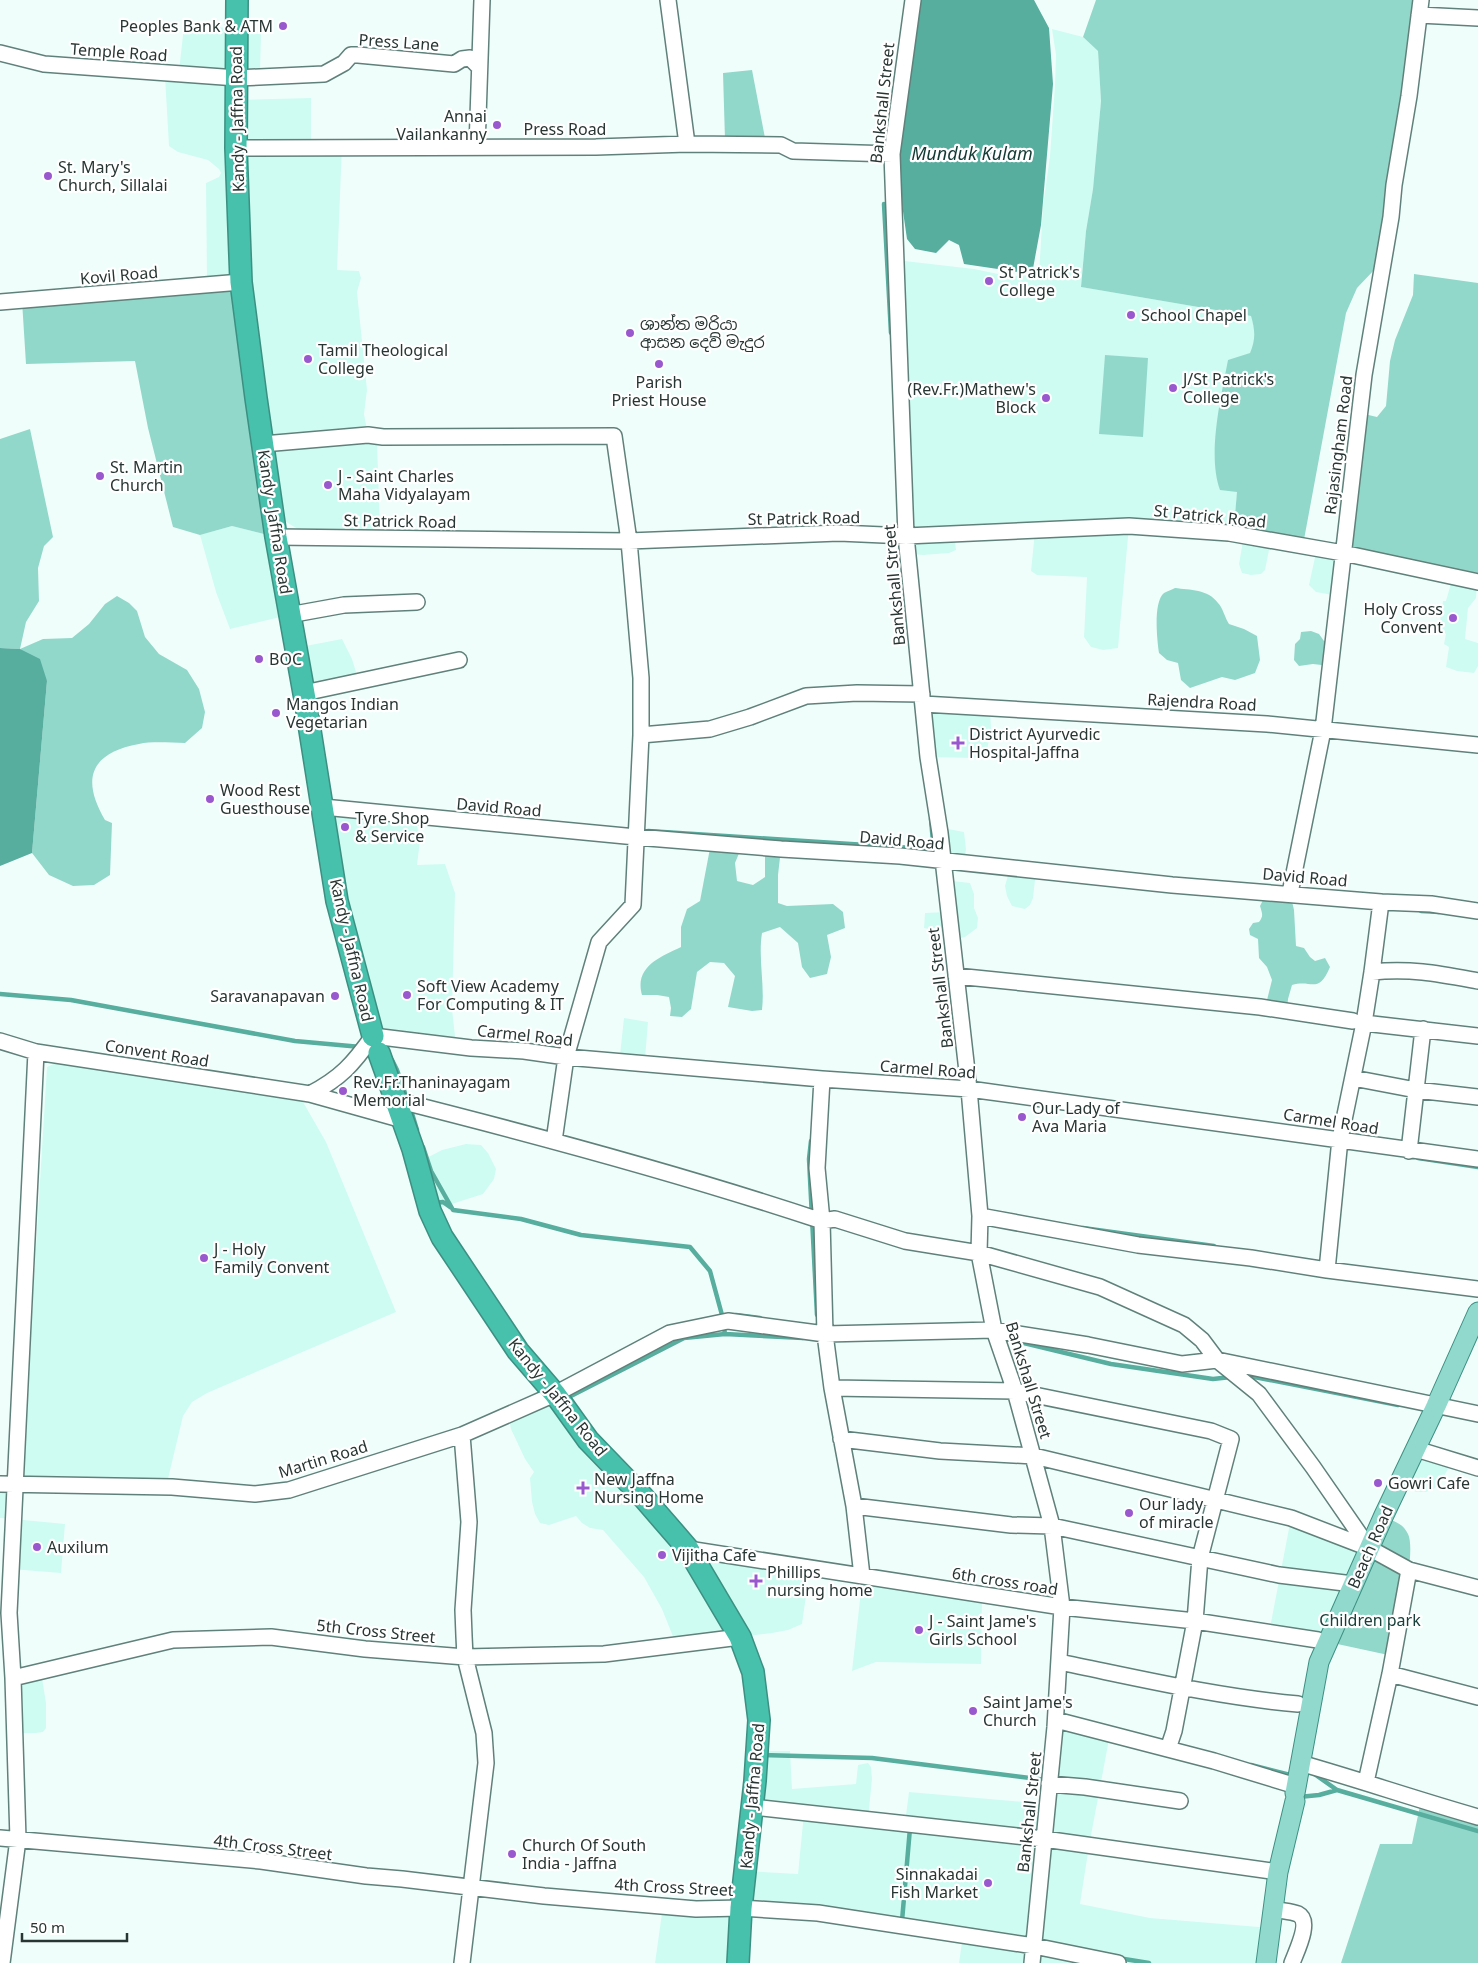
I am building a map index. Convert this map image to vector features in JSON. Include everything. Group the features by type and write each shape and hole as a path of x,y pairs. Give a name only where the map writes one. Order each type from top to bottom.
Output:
{"highway":[{"name":"Kandy - Jaffna Road","path":"237,0 236,148 241,282 276,537 304,694 337,901 376,1045 403,1120 430,1211 442,1237 518,1351 554,1394 588,1440 644,1497 688,1549 740,1637 753,1672 758,1703 758,1751 741,1908 738,1963"}],"main road":[{"name":"Beach Road","path":"1266,1963 1278,1872 1300,1763 1304,1705 1319,1662 1353,1584 1478,1312"}],"street":[{"path":"477,147 482,0"},
{"path":"668,0 687,144"},
{"name":"Bankshall Street","path":"913,0 892,154 906,536 922,699 969,1089 980,1216 979,1253 994,1330 1015,1391 1052,1526 1062,1607 1056,1720 1032,1963"},
{"path":"1420,8 1478,18"},
{"name":"Rajasingham Road","path":"1290,893 1323,730 1364,375 1391,217 1420,8"},
{"name":"Temple Road","path":"0,53 44,64 237,78"},
{"name":"Press Lane","path":"237,78 324,74 344,63 350,55 454,64 462,59 470,58 479,67"},
{"name":"Press Road","path":"236,148 596,147 687,144 781,145 794,151 892,154"},
{"name":"Kovil Road","path":"0,302 241,282"},
{"path":"263,444 368,435 383,437 614,436 628,541 641,678 642,735 633,905 599,942 566,1057 554,1141"},
{"name":"St Patrick Road","path":"276,537 628,541 839,533 906,536 1129,526 1229,533 1343,553 1478,582"},
{"path":"289,615 344,605 416,602"},
{"path":"304,694 459,660"},
{"name":"Rajendra Road","path":"642,735 710,729 806,696 857,694 1267,724 1478,745"},
{"name":"David Road","path":"322,807 636,837 781,849 900,856 1172,884 1380,902 1431,904 1478,911"},
{"path":"1327,1270 1340,1139 1353,1078 1358,1022 1372,972 1380,902"},
{"path":"1372,972 1398,969 1478,978"},
{"path":"956,976 1260,1007 1358,1022 1478,1036"},
{"path":"1409,1151 1423,1029"},
{"name":"Convent Road","path":"0,1041 36,1052 310,1094 403,1120"},
{"path":"310,1094 330,1084 376,1045"},
{"name":"Carmel Road","path":"376,1045 524,1051 566,1057 731,1070 822,1080 969,1089 1340,1139 1478,1160"},
{"path":"2,1963 18,1839 14,1678 6,1660 9,1613 7,1485 36,1052"},
{"path":"1353,1078 1416,1090 1478,1097"},
{"path":"822,1080 817,1168 822,1220 825,1334 832,1388 854,1506 862,1576"},
{"path":"396,1100 554,1141 727,1190 822,1220 835,1220 905,1241 979,1253 1100,1287 1117,1294 1184,1325 1202,1340 1216,1360 1259,1394 1313,1467 1369,1548"},
{"path":"980,1216 1138,1245 1251,1258 1478,1290"},
{"name":"Martin Road","path":"7,1485 172,1487 255,1494 289,1490 462,1435 554,1394 670,1333 728,1321 825,1334 994,1330 1088,1345 1182,1364 1216,1360 1478,1414"},
{"path":"832,1388 1015,1391 1211,1431 1231,1439 1200,1558 1195,1621 1174,1731 1168,1749"},
{"path":"462,1435 469,1522 463,1610 466,1657 484,1733 486,1763 485,1788 470,1888 462,1963"},
{"path":"841,1439 940,1451 1034,1456 1291,1518 1369,1548 1409,1570 1478,1588"},
{"path":"1416,1449 1478,1468"},
{"path":"854,1506 1011,1525 1052,1526 1279,1576 1353,1584"},
{"name":"6th cross road","path":"688,1549 1062,1607 1195,1621 1318,1640"},
{"path":"1366,1782 1390,1674 1409,1570"},
{"name":"5th Cross Street","path":"14,1678 173,1640 271,1637 365,1649 466,1657 604,1654 740,1637"},
{"path":"1059,1662 1248,1700 1304,1705"},
{"path":"1390,1674 1478,1697"},
{"path":"1056,1720 1168,1749 1295,1793"},
{"path":"1300,1763 1422,1801 1478,1816"},
{"path":"1049,1784 1085,1786 1180,1801"},
{"path":"753,1806 1044,1839 1278,1872"},
{"name":"4th Cross Street","path":"0,1838 261,1861 470,1888 696,1909 741,1908 818,1913 1034,1946 1118,1963"},
{"path":"1274,1909 1299,1915 1303,1920 1304,1928 1292,1963"}],"shaded area":[{"path":"184,26 236,28 237,100 311,98 311,146 342,146 337,270 359,271 361,278 357,292 367,390 364,414 368,435 263,444 207,283 206,183 219,177 221,173 208,160 178,152 169,146 165,77 179,71"},
{"name":"St Patrick's College","path":"1052,29 1083,37 1098,51 1101,101 1081,287 1251,316 1256,334 1255,343 1250,353 1234,527 1129,526 1118,648 1103,650 1091,647 1084,637 1087,577 1037,575 1031,571 1035,531 955,541 956,550 949,553 912,554 896,260 974,269 1008,276 1039,275 1043,206 1050,156 1055,85 1056,55"},
{"path":"261,34 260,73 239,74 243,36"},
{"name":"J - Saint Charles Maha Vidyalayam","path":"377,442 380,532 301,531 283,520 271,451"},
{"path":"232,526 276,537 289,615 230,629 216,592 200,535"},
{"path":"1244,535 1271,540 1265,570 1261,574 1251,575 1242,573 1239,564"},
{"path":"1317,548 1343,553 1338,596 1316,592 1309,585"},
{"name":"Holy Cross Convent","path":"1453,576 1477,582 1476,598 1468,608 1465,639 1478,643 1478,666 1474,673 1457,671 1446,667 1449,647 1444,644 1446,634 1439,628 1443,601 1446,601"},
{"path":"342,639 356,672 355,683 304,693 295,648"},
{"name":"District Ayurvedic Hospital-Jaffna","path":"923,704 990,708 991,730 986,755 974,758 928,757"},
{"path":"323,807 415,816 420,841 417,865 445,864 455,893 452,1009 456,1045 373,1036"},
{"path":"948,829 964,832 966,849 964,863 942,861 940,833"},
{"path":"1010,868 1036,871 1033,898 1030,905 1025,909 1012,906 1007,896 1005,886"},
{"path":"944,880 970,883 974,894 974,908 978,918 977,928 965,937 952,940"},
{"path":"945,912 944,932 924,928 925,913"},
{"path":"624,1018 648,1022 645,1059 620,1055"},
{"name":"J - Holy Family Convent","path":"58,1062 303,1102 326,1142 396,1312 207,1393 192,1402 183,1416 167,1483 22,1477 47,1067"},
{"path":"466,1144 481,1145 488,1153 496,1169 494,1179 483,1194 430,1211 415,1164 442,1150"},
{"path":"555,1394 688,1549 806,1568 806,1596 802,1624 788,1630 772,1633 676,1644 662,1609 644,1577 603,1530 590,1528 576,1516 549,1525 540,1523 532,1502 530,1478 534,1472 525,1459 511,1429 508,1414"},
{"path":"1416,1449 1452,1462 1434,1489 1426,1492 1416,1492 1399,1482"},
{"name":"Auxilum","path":"0,1484 14,1485 13,1519 65,1524 61,1573 11,1569 12,1519 0,1518"},
{"path":"1291,1518 1369,1548 1328,1642 1269,1633"},
{"name":"J - Saint Jame's Girls School","path":"862,1582 982,1599 981,1664 876,1662 852,1671"},
{"path":"41,1672 46,1703 46,1728 43,1732 15,1733 13,1678"},
{"path":"1056,1720 1110,1734 1080,1904 1150,1918 1271,1928 1266,1963 959,1963 963,1935 747,1909 738,1963 655,1963 663,1906 742,1910 746,1871 798,1874 804,1813 753,1807 758,1751 790,1751 792,1789 856,1784 858,1765 868,1763 871,1767 872,1779 868,1819 905,1823 909,1792 1047,1804"}],"green space":[{"path":"1096,0 1421,0 1375,269 1357,288 1346,313 1303,545 1234,527 1237,492 1220,490 1216,476 1216,426 1228,360 1250,353 1254,334 1251,316 1081,287 1101,101 1098,51 1083,37"},
{"path":"752,70 765,138 725,140 723,73"},
{"path":"1414,274 1478,283 1478,582 1343,553 1360,413 1377,417 1386,406 1390,361 1395,340 1413,295"},
{"path":"241,282 276,537 232,526 200,535 173,527 148,428 135,361 26,364 22,301"},
{"path":"1105,355 1148,358 1143,437 1099,434"},
{"path":"30,429 53,537 44,546 38,568 39,601 26,622 20,649 0,648 0,439"},
{"path":"1175,588 1198,591 1209,595 1220,605 1229,624 1257,636 1260,660 1255,673 1235,680 1222,677 1190,688 1181,680 1178,663 1167,660 1159,653 1157,631 1158,604 1164,593"},
{"path":"117,596 129,603 137,611 145,637 159,654 187,670 199,689 205,712 202,728 185,743 150,743 122,748 100,761 95,770 92,780 93,792 105,820 112,823 110,875 94,885 73,886 49,875 32,853 47,681 20,649 43,639 72,638 89,624 105,604"},
{"path":"1311,631 1319,634 1324,641 1333,641 1330,666 1313,664 1299,666 1294,660 1295,644 1300,639 1301,632"},
{"path":"711,843 742,846 735,863 737,881 753,885 765,877 765,847 781,849 778,875 778,903 787,906 833,904 843,912 845,928 827,935 831,957 827,974 810,978 802,967 798,943 780,927 762,933 762,1010 752,1011 728,1007 735,976 724,963 710,962 697,972 691,1009 682,1017 670,1016 669,997 642,995 642,977 645,970 657,959 681,947 681,927 687,909 700,901"},
{"path":"1267,892 1290,893 1294,910 1296,946 1304,948 1315,961 1325,958 1330,967 1326,976 1318,983 1292,985 1287,1011 1265,1008 1272,980 1267,967 1259,958 1258,939 1250,935 1249,929 1253,923 1259,922 1262,918 1260,906"},
{"name":"Children park","path":"1391,1520 1405,1529 1410,1543 1408,1574 1393,1656 1328,1642"},
{"path":"1421,1801 1478,1817 1478,1963 1341,1963 1380,1844 1412,1844"}],"water":[{"name":"Munduk Kulam","path":"919,0 1034,0 1049,28 1053,84 1041,225 1032,274 964,264 959,245 949,240 936,253 915,249 907,239 895,156"},
{"path":"0,648 20,649 40,659 47,681 32,853 0,866"}],"waterway":[{"path":"884,204 891,333"},
{"path":"648,831 928,849 933,842 931,819"},
{"path":"1421,911 1439,912"},
{"path":"0,994 71,1000 295,1041 361,1047"},
{"path":"392,1060 407,1099"},
{"path":"410,1107 417,1130"},
{"path":"811,1141 809,1159 817,1315"},
{"path":"423,1147 431,1171 453,1210 521,1219 581,1235 690,1247 710,1271 725,1334 803,1338"},
{"path":"1418,1158 1478,1167"},
{"path":"435,1203 443,1202 450,1207"},
{"path":"1083,1228 1214,1246"},
{"path":"736,1315 760,1318"},
{"path":"569,1397 684,1338 725,1334"},
{"path":"1015,1341 1111,1364 1213,1379 1231,1377"},
{"path":"1244,1375 1398,1405"},
{"path":"762,1755 872,1758 1046,1780 1046,1782"},
{"path":"1251,1765 1294,1776"},
{"path":"1313,1773 1337,1790 1478,1831"},
{"path":"1299,1797 1319,1795 1337,1790"},
{"path":"902,1921 910,1828 912,1829"},
{"path":"1118,1958 1149,1963"}],"place":[{"name":"Peoples Bank & ATM","path":"283,26"},
{"name":"Annai Vailankanny","path":"497,125"},
{"name":"St. Mary's Church, Sillalai","path":"48,176"},
{"name":"St Patrick's College","path":"989,281"},
{"name":"School Chapel","path":"1131,315"},
{"name":"ශාන්ත මරියා ආසන දෙව් මැදුර","path":"630,333"},
{"name":"Tamil Theological College","path":"308,359"},
{"name":"Parish Priest House","path":"659,364"},
{"name":"J/St Patrick's College","path":"1173,388"},
{"name":"(Rev.Fr.)Mathew's Block","path":"1046,398"},
{"name":"St. Martin Church","path":"100,476"},
{"name":"J - Saint Charles Maha Vidyalayam","path":"328,485"},
{"name":"Holy Cross Convent","path":"1453,618"},
{"name":"BOC","path":"259,659"},
{"name":"Mangos Indian Vegetarian","path":"276,713"},
{"name":"District Ayurvedic Hospital-Jaffna","path":"958,743"},
{"name":"Wood Rest Guesthouse","path":"210,799"},
{"name":"Tyre Shop & Service","path":"345,827"},
{"name":"Soft View Academy For Computing & IT","path":"407,995"},
{"name":"Saravanapavan","path":"335,996"},
{"name":"Rev.Fr.Thaninayagam Memorial","path":"343,1091"},
{"name":"Our Lady of Ava Maria","path":"1022,1117"},
{"name":"J - Holy Family Convent","path":"204,1258"},
{"name":"Gowri Cafe","path":"1378,1483"},
{"name":"New Jaffna Nursing Home","path":"583,1488"},
{"name":"Our lady of miracle","path":"1129,1513"},
{"name":"Auxilum","path":"37,1547"},
{"name":"Vijitha Cafe","path":"662,1555"},
{"name":"Phillips nursing home","path":"756,1581"},
{"name":"J - Saint Jame's Girls School","path":"919,1630"},
{"name":"Saint Jame's Church","path":"973,1711"},
{"name":"Church Of South India - Jaffna","path":"512,1854"},
{"name":"Sinnakadai Fish Market","path":"988,1883"}]}
